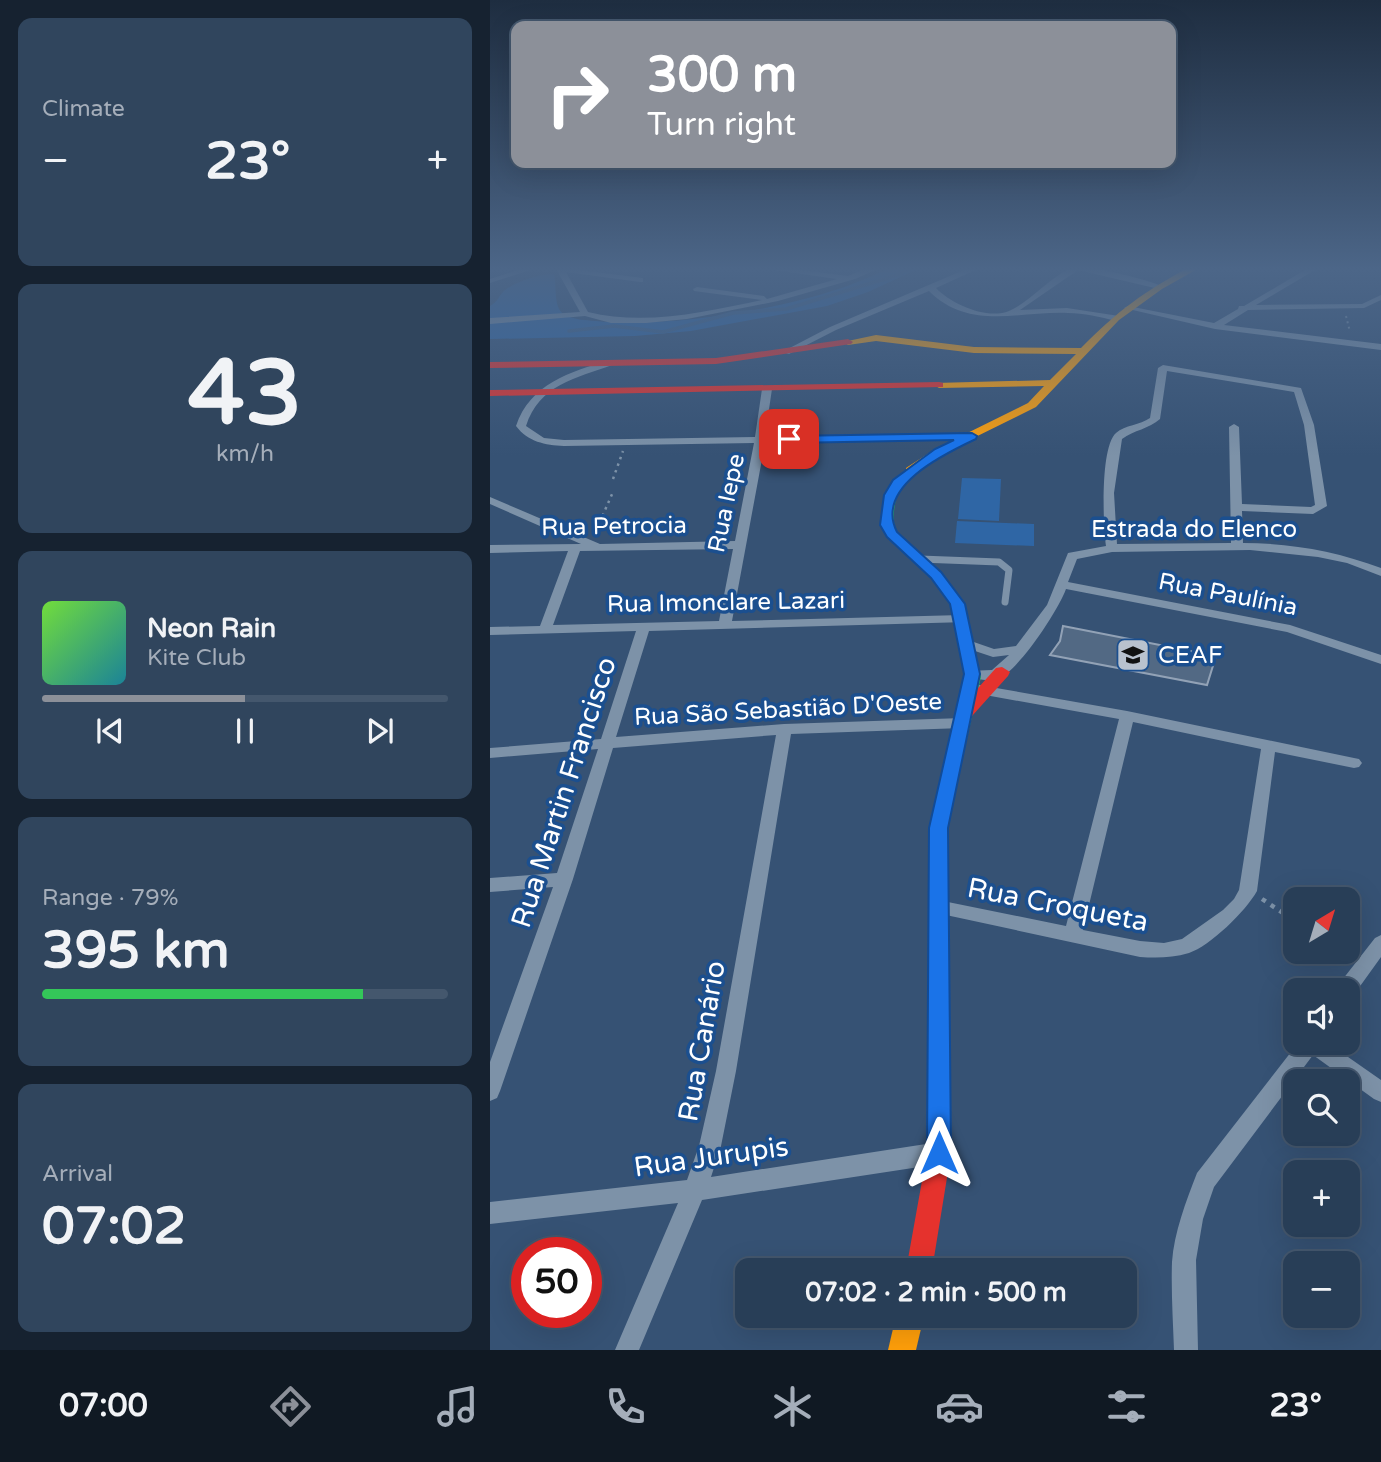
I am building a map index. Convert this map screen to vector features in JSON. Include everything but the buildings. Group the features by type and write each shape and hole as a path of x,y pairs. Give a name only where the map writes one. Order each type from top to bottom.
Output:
{"main road":[{"path":"921,1258 939,1153 938,828 971,681 968,644 962,619 949,589 892,534 887,525 891,495 898,482 910,471 939,452 1032,405 1105,330"},
{"path":"490,365 716,361 876,338 994,351 1085,351"},
{"path":"490,393 1054,383"},
{"path":"965,717 1002,672"},
{"path":"902,1350 907,1328"}],"street":[{"path":"786,352 828,330"},
{"path":"1244,330 1381,347"},
{"path":"609,363 539,391 527,406 521,426 535,439 564,443 972,436"},
{"path":"1112,548 1108,526 1108,492 1117,438 1122,432 1146,426 1156,419 1161,369 1298,390 1309,425 1321,506 1314,511 1238,507"},
{"name":"Rua Iepe","path":"725,626 738,544 761,440 767,388"},
{"path":"1234,427 1237,548"},
{"path":"490,500 595,545"},
{"name":"Rua Petrocia","path":"490,549 738,544"},
{"path":"545,630 575,548"},
{"name":"Estrada do Elenco","path":"1002,672 1017,650 1044,621 1062,585 1072,556 1112,548 1237,548 1328,554 1381,572"},
{"name":"Rua Paulínia","path":"1062,585 1290,629 1381,660"},
{"name":"Rua Imonclare Lazari","path":"490,631 962,619"},
{"name":"Rua Martin Francisco","path":"490,1091 564,879 643,627"},
{"path":"968,644 993,653 1017,650"},
{"path":"971,681 1002,672"},
{"path":"971,681 987,691 1127,716 1354,763"},
{"path":"1073,934 1127,716"},
{"name":"Rua São Sebastião D'Oeste","path":"490,753 965,717"},
{"name":"Rua Canário","path":"626,1350 695,1190 710,1146 726,1071 785,729"},
{"path":"1248,891 1269,744"},
{"path":"490,885 564,879"},
{"name":"Rua Croqueta","path":"938,907 1140,949 1164,951 1187,946 1230,915 1248,891"},
{"path":"1355,978 1381,943"},
{"path":"1186,1350 1185,1260 1192,1219 1205,1181 1302,1055"},
{"path":"1328,1055 1381,1092"},
{"name":"Rua Jurupis","path":"490,1213 695,1190 939,1153"}],"lane":[{"path":"919,559 999,562 1009,570 1005,602"}],"path":[{"path":"1349,330 1353,345"},
{"path":"614,480 626,442"},
{"path":"595,545 613,492"},
{"path":"1248,891 1283,913"}],"shaded area":[{"path":"490,330 696,330 635,336 490,339"},
{"path":"962,478 1001,479 999,521 958,519"},
{"path":"957,521 1034,524 1034,546 955,543"}],"waterway":[{"path":"569,331 578,330"},
{"path":"647,330 670,330"}],"traffic: fast":[{"path":"910,471 898,482 891,495 887,525 892,534 936,575 957,604 973,677 952,765"}],"traffic: slow":[{"path":"910,471 939,451 1032,405 1104,330"},
{"path":"848,342 876,338 974,350 1085,351"},
{"path":"939,385 1054,383"},
{"path":"902,1350 907,1328"}],"traffic: jam":[{"path":"490,365 716,361 848,342"},
{"path":"490,393 939,385"},
{"path":"966,712 1002,672"},
{"path":"921,1258 939,1153 938,828 952,765"}],"place":[{"name":"CEAF","path":"1133,655"}],"route":[{"path":"789,439 972,436 939,452 898,482 891,495 887,525 892,534 949,589 962,619 972,674 966,712 946,785 938,828 939,1153"}]}
